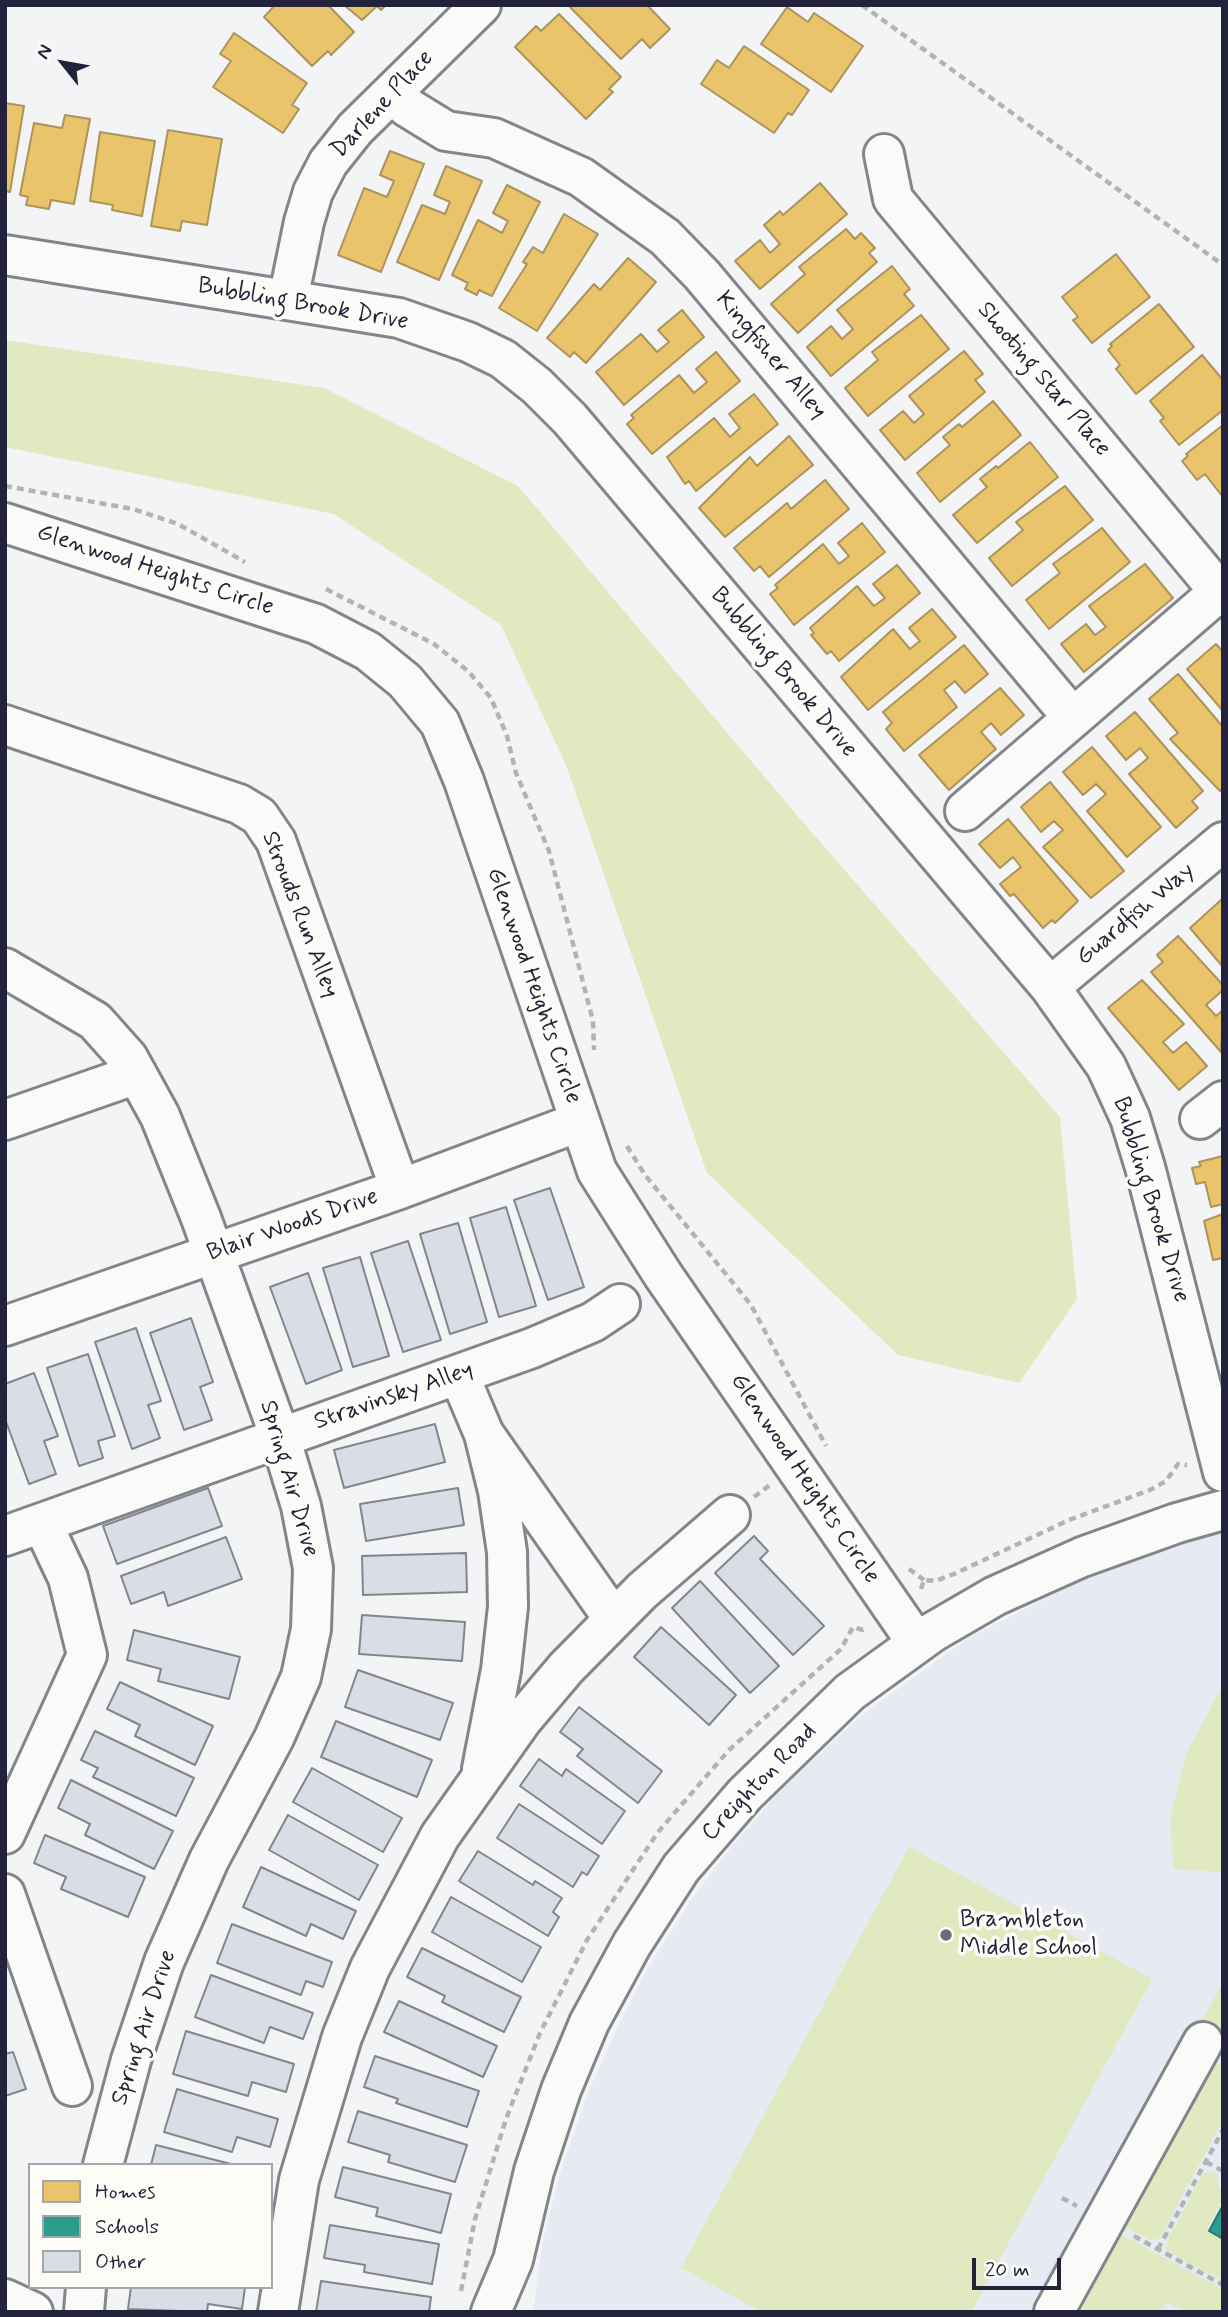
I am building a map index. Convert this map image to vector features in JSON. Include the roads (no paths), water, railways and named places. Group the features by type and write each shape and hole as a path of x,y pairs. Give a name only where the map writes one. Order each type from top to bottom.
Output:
{"street":[{"name":"Darlene Place","path":"288,300 293,266 313,192 328,163 355,129 481,5"},
{"name":"Kingfisher Alley","path":"392,93 407,107 446,131 494,138 581,177 665,237 711,286 1073,718"},
{"name":"Shooting Star Place","path":"884,154 893,199 1221,594"},
{"name":"Bubbling Brook Drive","path":"5,255 410,322 468,342 503,359 537,386 569,419 1050,987 1106,1066 1130,1118 1178,1289 1223,1472"},
{"name":"Glenwood Heights Circle","path":"5,523 316,624 368,651 405,681 440,723 464,781 597,1171 627,1220 917,1643"},
{"path":"965,811 1221,594"},
{"name":"Strouds Run Alley","path":"5,725 239,804 259,816 275,841 400,1189"},
{"name":"Guardfish Way","path":"1050,987 1223,842"},
{"name":"Spring Air Drive","path":"5,968 95,1021 128,1058 160,1116 214,1254 280,1437 301,1506 313,1568 312,1629 301,1677 274,1738 209,1860 164,1962 131,2060 104,2163"},
{"path":"5,1120 137,1074"},
{"name":"Blair Woods Drive","path":"5,1326 400,1189 579,1122"},
{"name":"Stravinsky Alley","path":"5,1536 459,1375 593,1322 620,1304"},
{"path":"459,1375 484,1434 498,1491 507,1552 508,1607 501,1671 481,1774"},
{"path":"484,1434 613,1618"},
{"name":"Creighton Road","path":"491,2312 513,2260 534,2171 561,2090 589,2023 632,1944 681,1868 745,1794 850,1692 917,1643 995,1596 1082,1557 1177,1523 1223,1510"},
{"path":"278,2312 299,2180 342,2037 403,1901 440,1836 481,1774 540,1699 613,1618 730,1515"},
{"path":"5,1834 87,1655 68,1578 42,1523"},
{"path":"5,1894 72,2086"},
{"path":"1054,2312 1203,2042"},
{"name":"Creighton Road","path":"513,2260 518,2312"},
{"path":"84,2312 86,2289"},
{"path":"5,2299 33,2312"}],"place":[{"name":"Brambleton Middle School","path":"946,1935"}]}
